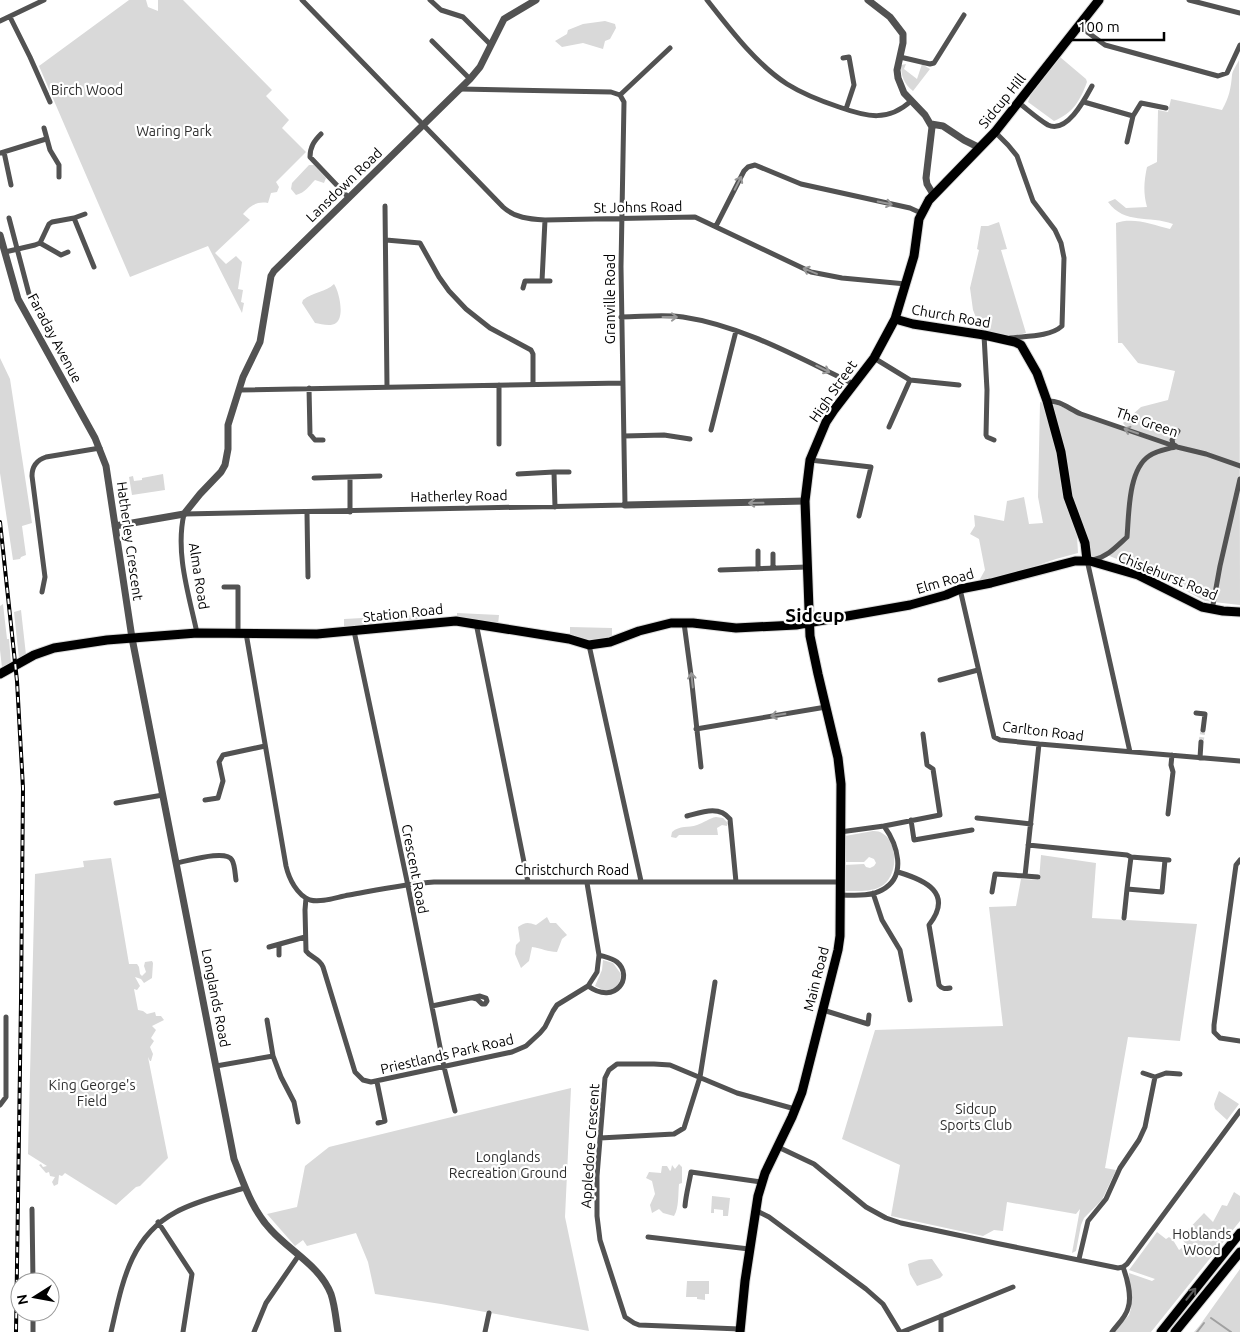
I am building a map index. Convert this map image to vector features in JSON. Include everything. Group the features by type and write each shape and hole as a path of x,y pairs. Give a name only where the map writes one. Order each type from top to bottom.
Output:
{"main road":[{"name":"Sidcup Hill","path":"921,213 933,194 995,132 1098,0"},
{"name":"High Street","path":"810,623 805,501 810,460 826,422 874,358 895,319 914,256 921,213"},
{"name":"Church Road","path":"895,319 1002,340"},
{"path":"1002,340 1027,357 1037,373 1061,452 1068,497 1085,543 1088,560"},
{"name":"Elm Road","path":"810,623 920,603 960,589 992,583 1075,561 1088,560"},
{"name":"Chislehurst Road","path":"1088,560 1138,575 1202,607 1212,610 1240,612"},
{"name":"Station Road","path":"0,674 34,655 54,648 79,643 197,633 313,634 456,621 569,639 589,645 610,642 658,626 684,623 736,628 810,623"},
{"name":"Main Road","path":"740,1330 749,1249 761,1182 795,1109 805,1082 840,936 839,765 818,674 810,623"},
{"path":"1161,1332 1240,1233"},
{"path":"1175,1332 1240,1252"}],"street":[{"path":"0,21 44,0"},
{"name":"St Johns Road","path":"302,0 509,212 522,218 545,220 690,217 716,226 811,272 824,276 906,284"},
{"path":"430,0 441,10 463,17 491,45"},
{"name":"Lansdown Road","path":"239,390 248,365 260,342 271,276 274,271 480,68 504,18 536,0"},
{"path":"707,0 762,64 785,83 806,94 846,110 878,116 902,110 911,101"},
{"path":"868,0 900,28 903,39 897,70 898,78 904,93 931,124 932,134 926,178 933,194"},
{"path":"1189,0 1240,13"},
{"path":"900,57 930,64 934,62 964,15"},
{"path":"10,17 50,102"},
{"path":"1079,26 1105,45 1216,75 1227,73 1240,45"},
{"path":"432,41 470,79"},
{"path":"460,89 611,92 620,94 670,48"},
{"path":"843,58 849,57 854,85 846,110"},
{"path":"1019,103 1049,125 1056,126 1067,122 1084,102 1092,86"},
{"name":"Granville Road","path":"620,94 624,102 621,317 625,505"},
{"path":"1084,102 1133,116"},
{"path":"1127,142 1133,116 1141,103 1166,108"},
{"path":"931,124 943,126 980,148"},
{"path":"44,128 50,150 59,165 59,177"},
{"path":"995,132 1017,156 1032,202 1055,230 1061,243 1064,258 1062,326 1058,330 1047,333 1002,340"},
{"path":"321,134 313,141 310,157 349,198"},
{"path":"11,185 2,153 46,139"},
{"path":"716,226 744,171 748,167 755,165 801,184 910,208 921,213"},
{"path":"385,206 387,387"},
{"path":"40,243 49,224 52,222 85,214"},
{"path":"9,218 29,294"},
{"path":"74,218 94,267"},
{"path":"542,281 545,220"},
{"name":"Faraday Avenue","path":"0,235 18,300 100,448"},
{"path":"386,240 420,243 439,277 466,309 490,328 531,350 533,354 533,384"},
{"path":"5,252 40,243 61,255 68,252"},
{"path":"523,288 525,281 550,281"},
{"path":"621,317 684,318 736,331 854,384"},
{"path":"711,430 736,331"},
{"path":"984,335 986,436 994,440"},
{"path":"874,358 910,380 959,385"},
{"path":"890,427 910,380"},
{"path":"239,390 622,383"},
{"path":"499,385 499,444"},
{"path":"309,388 310,434 315,440 323,440"},
{"name":"Alma Road","path":"197,633 180,548 180,530 184,514 225,465 228,449 228,425 239,390"},
{"name":"The Green","path":"1047,401 1060,402 1081,414 1177,447 1206,454 1240,466"},
{"path":"980,422 987,422"},
{"path":"1177,447 1173,444 1172,440 1178,430"},
{"path":"624,436 664,435 690,439"},
{"path":"1130,752 1088,560 1100,559 1109,554 1127,537 1134,479 1142,462 1150,455 1177,447"},
{"path":"42,592 45,577 33,486 32,472 34,466 37,462 46,458 100,448"},
{"name":"Hatherley Crescent","path":"100,448 106,466 132,638"},
{"path":"810,460 871,467 859,516"},
{"path":"554,472 555,506"},
{"path":"518,474 569,472"},
{"path":"314,478 380,476"},
{"path":"350,478 350,512"},
{"path":"1212,610 1240,479"},
{"name":"Hatherley Road","path":"115,526 184,514 306,513 805,501"},
{"path":"306,513 308,577"},
{"path":"758,551 758,569"},
{"path":"773,554 773,568"},
{"path":"720,570 807,567"},
{"path":"224,587 238,587 242,633 265,746 288,877 306,898"},
{"name":"Carlton Road","path":"960,589 994,737 1000,740 1038,744 1240,761"},
{"path":"684,623 701,767"},
{"path":"476,624 528,882"},
{"name":"Crescent Road","path":"354,631 444,1067 455,1111"},
{"name":"Longlands Road","path":"132,638 234,1159 244,1188 255,1209 271,1230 316,1270 331,1295 338,1332"},
{"path":"589,645 641,881"},
{"path":"940,680 978,670"},
{"path":"696,729 826,707"},
{"path":"1196,713 1205,714 1203,730"},
{"path":"840,832 940,815 933,768 927,765 923,734"},
{"path":"1200,758 1202,742"},
{"path":"1025,876 1038,744"},
{"path":"205,800 218,798 223,782 219,762 223,755 265,746"},
{"path":"1168,814 1173,772 1171,765 1172,756"},
{"path":"116,803 163,795"},
{"path":"687,816 713,810 726,814 730,819 736,882"},
{"path":"977,818 1031,824"},
{"path":"911,820 914,840 972,830"},
{"path":"839,895 873,893 882,890 889,885 898,872 899,862 896,850 892,838 884,826"},
{"path":"1028,845 1127,854 1167,860 1162,892 1127,889"},
{"path":"176,863 221,855 229,856 233,861 236,880"},
{"path":"1124,918 1131,856"},
{"path":"1240,860 1236,865 1214,1032 1220,1038 1240,1041"},
{"path":"898,872 929,884 937,896 938,908 935,917 929,925 939,985 941,988 950,988"},
{"path":"992,892 995,874 1038,877"},
{"name":"Christchurch Road","path":"306,898 321,900 407,884 434,882 839,882"},
{"path":"587,883 599,955 597,972 588,986 595,991 610,993 621,986 624,979 621,966 610,958 599,955"},
{"path":"873,893 880,916 900,950 910,1000"},
{"name":"Priestlands Park Road","path":"306,898 306,951 309,955 317,958 323,967 355,1072 363,1080 377,1082 503,1054 526,1046 546,1027 553,1010 588,986"},
{"path":"269,946 305,938"},
{"path":"279,945 279,955"},
{"path":"600,1138 678,1133 686,1124 700,1076 716,982"},
{"path":"432,1006 473,998"},
{"path":"823,1010 868,1024 869,1015"},
{"path":"0,1105 6,1097 6,1017"},
{"path":"267,1020 273,1056 294,1102 298,1122"},
{"path":"216,1066 273,1056"},
{"name":"Appledore Crescent","path":"700,1076 663,1064 623,1063 612,1066 606,1074 597,1176 597,1225 615,1289 624,1314 629,1321 639,1325 662,1329 740,1330"},
{"path":"1143,1073 1155,1077 1166,1073 1180,1074"},
{"path":"700,1076 737,1093 795,1109"},
{"path":"1078,1259 1088,1221 1106,1199 1120,1168 1145,1128 1155,1077"},
{"path":"377,1082 385,1121 378,1123"},
{"path":"778,1147 814,1164 866,1207 901,1223 1118,1268 1127,1264 1240,1111"},
{"path":"684,1206 686,1186 689,1183 691,1172 761,1182"},
{"path":"111,1332 124,1279 139,1244 158,1222 177,1211 244,1188"},
{"path":"32,1209 33,1272"},
{"path":"755,1210 769,1217 866,1289 883,1304 901,1332 1013,1288"},
{"path":"158,1222 192,1274 183,1332"},
{"path":"648,1237 749,1249"},
{"path":"254,1332 268,1298 299,1255"},
{"path":"1112,1332 1128,1309 1126,1275 1123,1267"},
{"path":"485,1332 488,1313"},
{"path":"941,1316 941,1332"}],"green space":[{"name":"Waring Park","path":"129,0 146,0 148,7 158,11 158,0 183,0 272,90 266,96 289,120 282,128 306,152 276,182 279,187 277,192 271,193 268,203 257,203 248,209 243,214 250,220 215,253 226,264 236,256 242,262 238,289 243,290 241,302 244,303 242,313 208,246 130,277 39,66"},
{"path":"605,21 615,24 616,28 610,39 605,41 603,49 583,43 562,47 555,41 567,34 568,30 583,24"},
{"path":"1060,57 1086,79 1087,82 1075,106 1061,118 1054,121 1028,102 1031,94"},
{"path":"1239,60 1240,605 1205,601 1152,573 1107,555 1087,560 1064,481 1060,482 1077,536 1078,553 981,585 980,579 985,570 979,539 970,534 975,526 974,515 1004,521 1007,501 1024,497 1029,524 1043,523 1038,497 1040,402 1048,404 1047,401 1085,416 1128,429 1123,423 1141,407 1168,400 1175,371 1138,363 1122,343 1118,343 1116,223 1137,221 1170,229 1173,224 1164,221 1130,217 1122,214 1108,202 1115,199 1126,208 1147,207 1144,192 1145,177 1147,167 1157,162 1158,110 1168,112 1171,99 1222,110"},
{"path":"906,64 904,69 917,79 922,64 930,69 913,91 907,86 902,76 901,65"},
{"path":"309,165 314,165 326,178 324,183 315,180 305,191 296,195 291,189 292,183"},
{"path":"999,222 1007,249 1001,250 1026,333 998,336 987,333 981,330 973,310 970,288 979,250 977,249 981,226 988,226"},
{"path":"334,284 338,292 341,310 339,320 331,325 315,323 302,303 303,300"},
{"path":"0,358 10,379 32,523 22,526 26,555 20,559 13,560 0,473"},
{"path":"163,474 165,490 132,495 129,477 133,476 134,481"},
{"path":"3,604 11,663 2,668 0,606"},
{"path":"21,610 26,655 19,659 14,612"},
{"path":"457,613 499,615 498,625 457,617"},
{"path":"418,615 418,621 344,629 344,619"},
{"path":"570,627 612,628 612,637 586,640 570,637"},
{"path":"716,817 723,818 728,823 727,826 722,825 717,828 718,835 679,835 676,838 671,837 672,832 678,828 697,825"},
{"path":"873,831 881,833 888,838 892,845 894,864 892,873 887,881 876,889 845,891 844,865 864,864 870,868 876,863 874,859 869,857 864,862 844,862 845,836"},
{"name":"Sidcup Sports Club","path":"1041,855 1096,863 1092,918 1197,924 1180,1041 1128,1037 1105,1168 1116,1170 1102,1200 1084,1218 1076,1251 1072,1253 1080,1209 1076,1214 1007,1202 1003,1231 994,1230 983,1236 891,1216 900,1165 842,1139 875,1030 1003,1026 989,907 1016,906 1021,879 1039,880"},
{"name":"King George's Field","path":"111,858 129,964 137,964 142,976 146,972 145,962 152,961 153,963 152,978 144,983 141,979 135,977 140,986 137,990 134,989 138,1010 147,1014 155,1012 156,1016 161,1016 164,1020 152,1026 156,1030 151,1038 154,1041 150,1047 153,1054 151,1061 148,1057 168,1158 140,1186 136,1187 116,1205 65,1173 62,1176 59,1175 58,1184 54,1186 52,1182 55,1177 50,1176 49,1172 46,1173 39,1165 47,1166 28,1154 35,874 84,867 83,861"},
{"path":"547,917 550,923 556,923 567,935 562,939 557,952 532,947 529,961 521,968 515,954 516,945 520,941 518,927 527,923 536,925"},
{"path":"603,960 613,963 621,974 617,986 605,991 595,986 602,970"},
{"name":"Longlands Recreation Ground","path":"571,1088 565,1217 589,1331 375,1294 368,1262 356,1233 307,1246 303,1240 295,1246 267,1214 297,1207 305,1166 329,1147"},
{"path":"1219,1091 1239,1104 1227,1120 1215,1109 1214,1104"},
{"path":"679,1164 682,1167 682,1183 679,1184 676,1213 674,1216 663,1213 659,1209 652,1213 650,1205 655,1194 652,1181 646,1178 649,1172 661,1173 662,1166 667,1166 670,1171 672,1165 675,1169"},
{"name":"Hoblands Wood","path":"1234,1192 1240,1196 1240,1221 1151,1332 1114,1332 1129,1315 1131,1309 1129,1273 1152,1281 1155,1279 1129,1270 1157,1232 1166,1239 1169,1237 1173,1240 1179,1250 1186,1245 1181,1237 1204,1213 1213,1222 1222,1205 1227,1206"},
{"path":"712,1196 730,1198 728,1216 723,1216 723,1210 714,1209 714,1213 711,1213"},
{"path":"932,1259 943,1275 940,1278 917,1286 910,1274 908,1264 919,1260"},
{"path":"1240,1269 1240,1332 1194,1332 1200,1325"},
{"path":"687,1281 709,1281 709,1294 705,1294 705,1300 697,1299 697,1297 686,1297"}],"waterway":[{"path":"1211,1318 1231,1332"},
{"path":"1197,1332 1204,1323"}],"tunnel":[{"path":"1201,742 1203,730"}],"railway":[{"path":"0,522 17,681 23,788 16,1332"}],"district":[{"name":"Sidcup","path":"815,615"}],"park label":[{"name":"Birch Wood","path":"87,90"}]}
